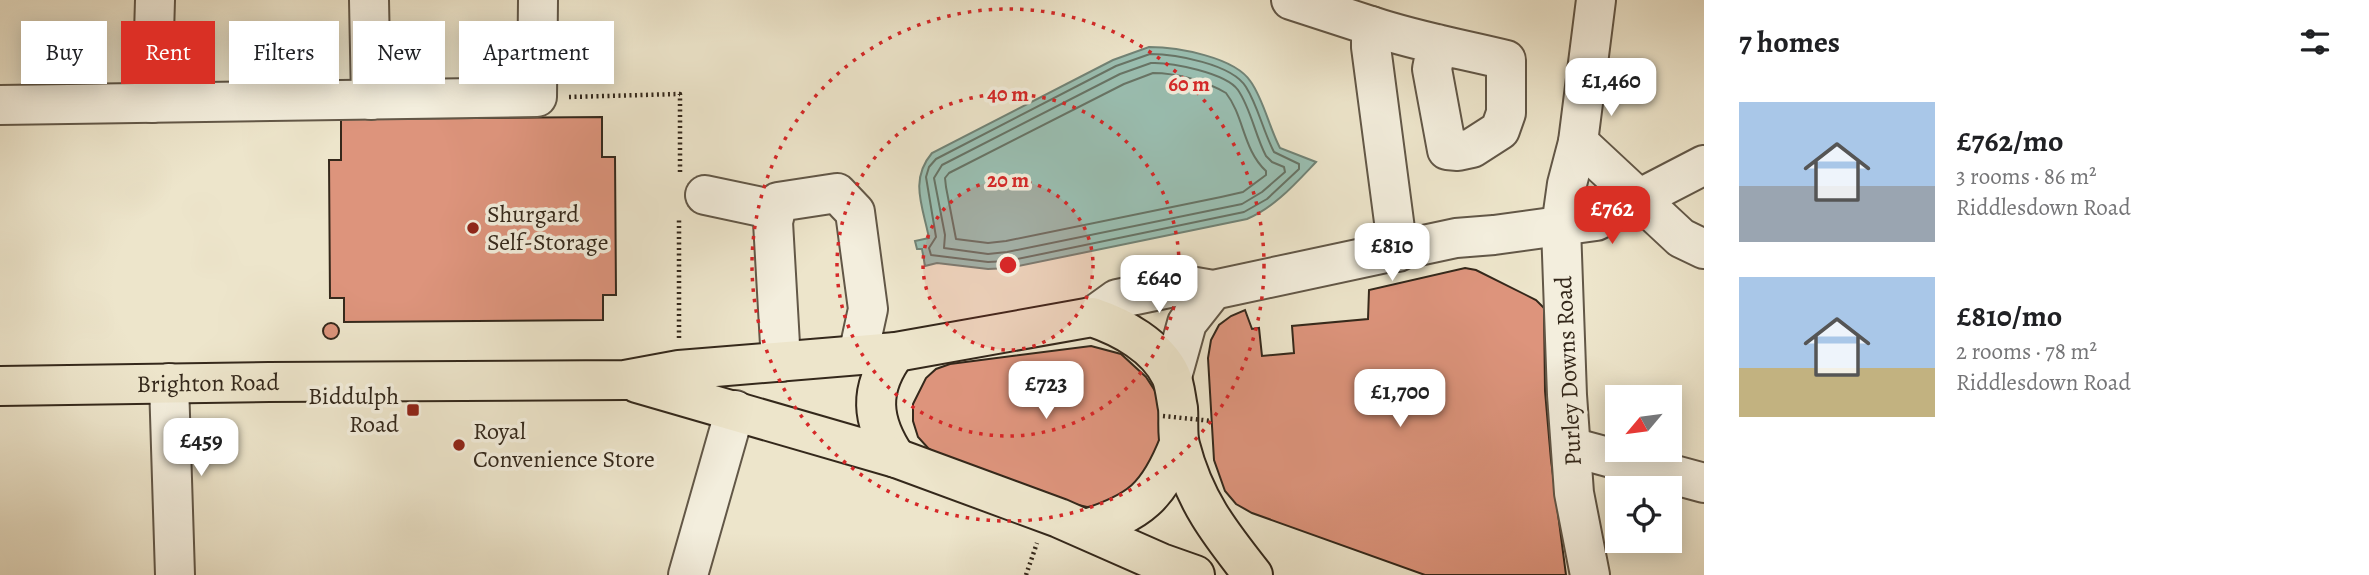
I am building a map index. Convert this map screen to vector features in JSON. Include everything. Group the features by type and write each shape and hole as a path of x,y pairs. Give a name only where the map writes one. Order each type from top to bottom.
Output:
{"main road":[{"path":"625,380 679,370 896,352 1091,317 1115,325 1139,340 1154,354 1172,377 1178,408 1171,430 1163,479 1138,507 1086,529"},
{"path":"896,352 881,374 876,404 880,431 896,458"},
{"path":"625,380 896,458 1086,529 1161,563 1195,575"},
{"name":"Brighton Road","path":"0,386 625,380"},
{"path":"1171,430 1211,522 1253,575"}],"street":[{"path":"152,103 155,0"},
{"path":"369,0 371,100"},
{"path":"0,105 537,97 538,0"},
{"path":"1291,0 1400,36 1437,44"},
{"name":"Purley Downs Road","path":"1590,575 1574,493 1567,395 1561,226 1567,184 1578,142 1596,0"},
{"path":"1371,26 1371,47 1398,252"},
{"path":"1578,142 1681,238 1704,249"},
{"path":"1091,317 1117,299 1184,285 1213,290 1456,238 1596,221 1704,165"},
{"path":"688,192 776,210"},
{"path":"781,362 773,222 778,202 837,193 855,212 868,309 858,355"},
{"path":"1172,377 1187,323 1213,290"},
{"path":"169,383 175,575"},
{"path":"688,575 735,410"},
{"path":"1571,447 1704,482"}],"path":[{"path":"537,97 680,93 688,192 679,370"},
{"path":"1171,430 1212,421"},
{"path":"1026,575 1040,537"}],"water":[{"path":"1149,47 1204,55 1243,73 1259,97 1280,148 1316,162 1276,201 1247,219 1009,268 988,269 937,263 925,266 922,249 917,249 915,241 929,238 919,184 925,163 932,153 1113,60"}],"building":[{"name":"Shurgard Self-Storage","path":"602,117 602,157 615,157 616,295 603,295 603,320 344,322 344,298 330,298 329,160 341,160 341,119"},
{"path":"1465,268 1476,270 1536,300 1544,308 1545,391 1566,575 1425,575 1252,513 1236,504 1225,491 1214,460 1208,358 1211,340 1219,325 1245,310 1252,329 1259,328 1262,356 1294,353 1292,326 1368,319 1369,290"},
{"path":"331,323 339,331 331,339 323,331"},
{"path":"1091,346 1121,354 1146,377 1157,394 1164,430 1146,478 1103,505 1087,507 1070,503 941,457 918,437 913,421 913,404 926,378 936,369 950,364"}],"place":[{"name":"Shurgard Self-Storage","path":"473,228"},
{"name":"Biddulph Road","path":"413,410"},
{"name":"Royal Convenience Store","path":"459,445"}]}
